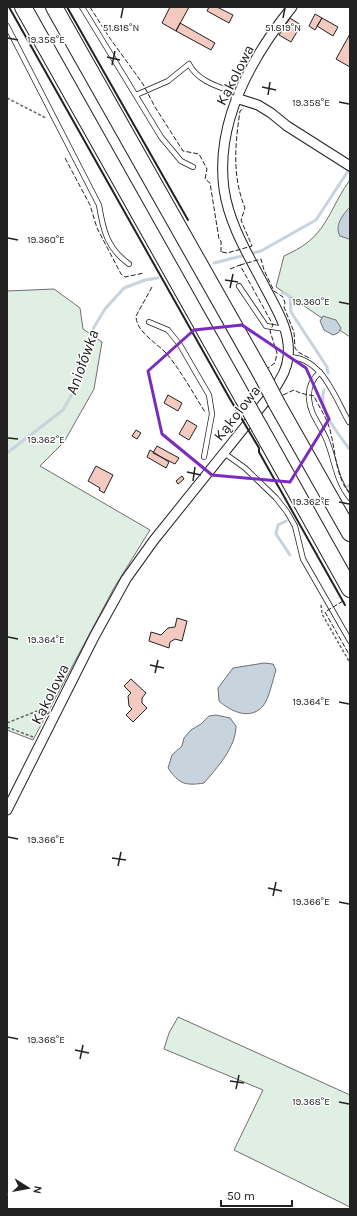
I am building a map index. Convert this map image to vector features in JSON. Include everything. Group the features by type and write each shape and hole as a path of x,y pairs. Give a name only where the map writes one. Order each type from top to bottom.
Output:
{"highway":[{"path":"23,7 350,589"},
{"path":"54,7 350,534"}],"street":[{"name":"Kąkolowa","path":"7,810 94,637 126,580 154,540 272,393 285,371 288,357 288,339 285,328 241,241 224,189 223,163 225,138 237,96 275,30 292,7"},
{"path":"237,96 272,113 287,126 350,165"}],"lane":[{"path":"82,7 161,137 181,161 193,167"},
{"path":"7,26 99,205 103,227 109,243 118,256 128,264"},
{"path":"136,95 168,81 189,64 193,73 237,96"},
{"path":"239,286 266,326 285,328"},
{"path":"149,322 168,330 180,345 209,395 212,414 204,457"},
{"path":"288,357 299,357 308,361 320,372 349,422"},
{"path":"320,372 314,377 310,386 309,395 311,409 327,441 338,479 350,498"},
{"path":"224,453 245,468 276,498 287,512 295,526 303,559 350,641"}],"path":[{"path":"7,98 57,123"},
{"path":"318,587 322,614 350,663"},
{"path":"7,723 38,713 64,696"},
{"path":"7,727 42,740"}],"highlighted area":[{"path":"242,325 306,368 329,419 290,482 212,475 162,434 148,371 194,330"}],"green space":[{"path":"350,180 350,337 276,287 284,256 296,250 315,236 326,221"},
{"path":"54,289 80,308 83,329 102,342 94,389 64,442 40,466 150,530 114,588 33,740 7,730 7,291"},
{"path":"178,1017 350,1095 350,1207 234,1150 263,1090 164,1049 169,1033"}],"shaded area":[{"path":"350,207 349,239 340,236 338,228 340,220"},
{"path":"323,316 336,320 341,328 338,333 333,335 324,330 320,321"},
{"path":"264,663 273,664 276,670 267,699 258,711 246,714 240,713 234,711 219,701 218,688 233,668"},
{"path":"216,715 230,718 236,726 233,742 225,757 204,783 187,784 179,781 168,768 172,755 182,746 184,738 191,730 201,724 209,716"}],"building":[{"path":"170,7 189,7 176,31 162,23"},
{"path":"209,7 217,7 233,15 229,23 207,11"},
{"path":"315,14 322,18 315,30 309,26"},
{"path":"290,18 301,25 291,42 279,35"},
{"path":"322,18 338,27 333,36 317,26"},
{"path":"180,23 215,43 211,50 176,31"},
{"path":"350,34 350,67 336,59"},
{"path":"168,395 182,403 178,411 164,403"},
{"path":"187,420 197,426 189,440 179,434"},
{"path":"136,430 141,433 137,439 132,436"},
{"path":"157,446 179,458 175,464 153,453"},
{"path":"150,450 169,462 166,468 147,457"},
{"path":"96,466 113,475 104,493 99,490 100,488 88,481"},
{"path":"182,476 184,479 178,484 176,481"},
{"path":"177,618 187,621 182,641 175,639 170,642 169,648 149,641 151,632 161,635 168,628 175,627"},
{"path":"131,679 146,693 142,698 142,703 147,708 133,722 126,715 132,709 129,706 128,696 131,693 124,686"}],"waterway":[{"name":"Aniołówka","path":"214,263 261,251 316,220 350,168"},
{"name":"Aniołówka","path":"7,453 63,410 77,385 94,327 105,309 124,288 145,280 158,278"},
{"path":"282,293 285,293 290,297 291,312 327,367 328,373"},
{"path":"324,390 323,398 326,414 335,430 350,450"},
{"path":"286,521 278,525 276,534 290,555"}],"fence":[{"path":"90,7 109,37 143,84 155,107 183,151 199,154 207,169 205,179 210,183 219,239 221,241 221,254"},
{"path":"222,252 227,253 252,246 241,220 245,208 236,172 238,124 240,111 244,108"},
{"path":"65,158 90,205 97,228 121,274 125,277 144,273"},
{"path":"240,265 261,259 264,270 274,291 283,297 285,303 284,307 294,332 295,348 298,352 311,359"},
{"path":"230,269 240,265 273,325 270,331 277,353 275,363 268,368"},
{"path":"152,287 136,316 139,327 167,354 205,412"},
{"path":"283,395 294,390 314,396 329,426 341,480 350,494"},
{"path":"343,601 325,612 350,656"}],"wall":[{"path":"9,7 259,448 259,452 345,605"},
{"path":"67,7 188,220"}]}
